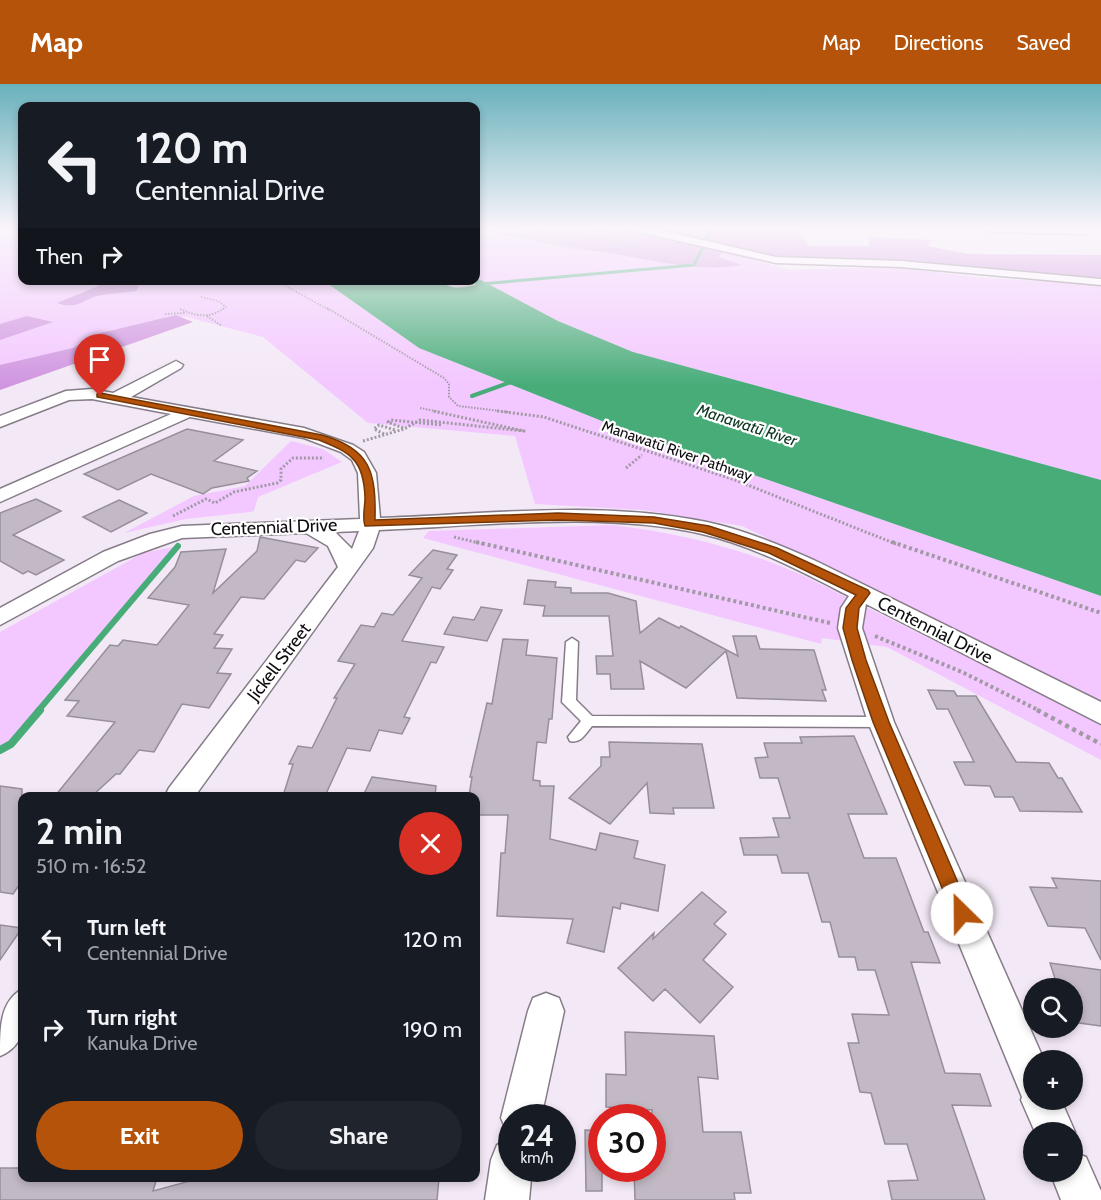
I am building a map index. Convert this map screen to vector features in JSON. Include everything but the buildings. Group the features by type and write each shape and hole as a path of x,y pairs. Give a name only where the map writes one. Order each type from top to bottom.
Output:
{"street":[{"path":"115,399 176,365"},
{"path":"0,422 74,394 92,394 353,445"},
{"path":"0,496 188,412"},
{"name":"Jickell Street","path":"182,792 366,544 370,496 366,468 353,445"},
{"name":"Centennial Drive","path":"0,618 118,552 153,538 202,530 558,517 654,520 705,528 773,550 1101,714"},
{"path":"307,526 329,535 339,545 347,555 349,568"},
{"path":"863,593 852,608 850,628 881,722 1023,1057"},
{"path":"524,1104 546,1011"},
{"path":"0,1037 18,1012"},
{"path":"507,1200 509,1182"},
{"path":"1075,1182 1083,1200"}],"lane":[{"path":"572,642 569,702 589,721 881,722"},
{"path":"575,737 589,721"}],"path":[{"name":"Manawatū River Pathway","path":"281,285 301,292 400,356 444,378 449,384 448,397 458,406 508,411 555,421 735,480 871,535 1101,613"},
{"path":"201,297 218,301 226,307 209,316"},
{"path":"180,309 188,313"},
{"path":"165,314 188,313 209,316 222,326"},
{"path":"153,538 152,528 206,499 215,503 232,493 277,483 281,480 281,469 293,458 321,458 404,429 420,420 524,431 420,408"},
{"path":"404,429 388,422 391,420 415,424"},
{"path":"385,434 374,429 379,425 398,431"},
{"path":"626,468 642,455"},
{"path":"411,522 411,527 417,531 850,628 915,650 966,673 1101,744"}],"shaded area":[{"path":"0,281 18,281 18,285 330,285 419,348 622,429 1101,596 1101,701 742,526 643,510 535,504 515,436 368,423 263,337 183,316 0,379"},
{"path":"483,281 1036,281 1101,285 1101,480 633,352 558,321"},
{"path":"99,285 139,286 136,291 96,296 76,305 57,303"},
{"path":"176,315 193,322 0,390 0,365 73,348 101,333"},
{"path":"27,316 53,322 0,340 0,324"},
{"path":"291,441 323,449 342,462 258,497 254,511 186,519 124,533 194,496 245,486"},
{"path":"611,525 661,532 710,543 757,557 804,576 1101,724 1101,760 887,647 822,638 821,644 423,538 429,531"},
{"path":"178,546 11,744 0,750 0,632 143,553"}],"water":[{"name":"Manawatū River","path":"480,281 483,281 558,321 633,352 1101,480 1101,596 622,429 419,348 330,285 461,287 480,285"}],"waterway":[{"path":"481,284 514,281"},
{"path":"472,396 514,381"},
{"path":"38,711 178,546"},
{"path":"0,750 11,744 40,710"}],"route":[{"path":"100,396 322,438 336,443 359,456 366,468 370,496 369,524 608,516 654,520 705,528 773,550 863,593 852,608 850,628 859,660 881,722 962,913"}]}
